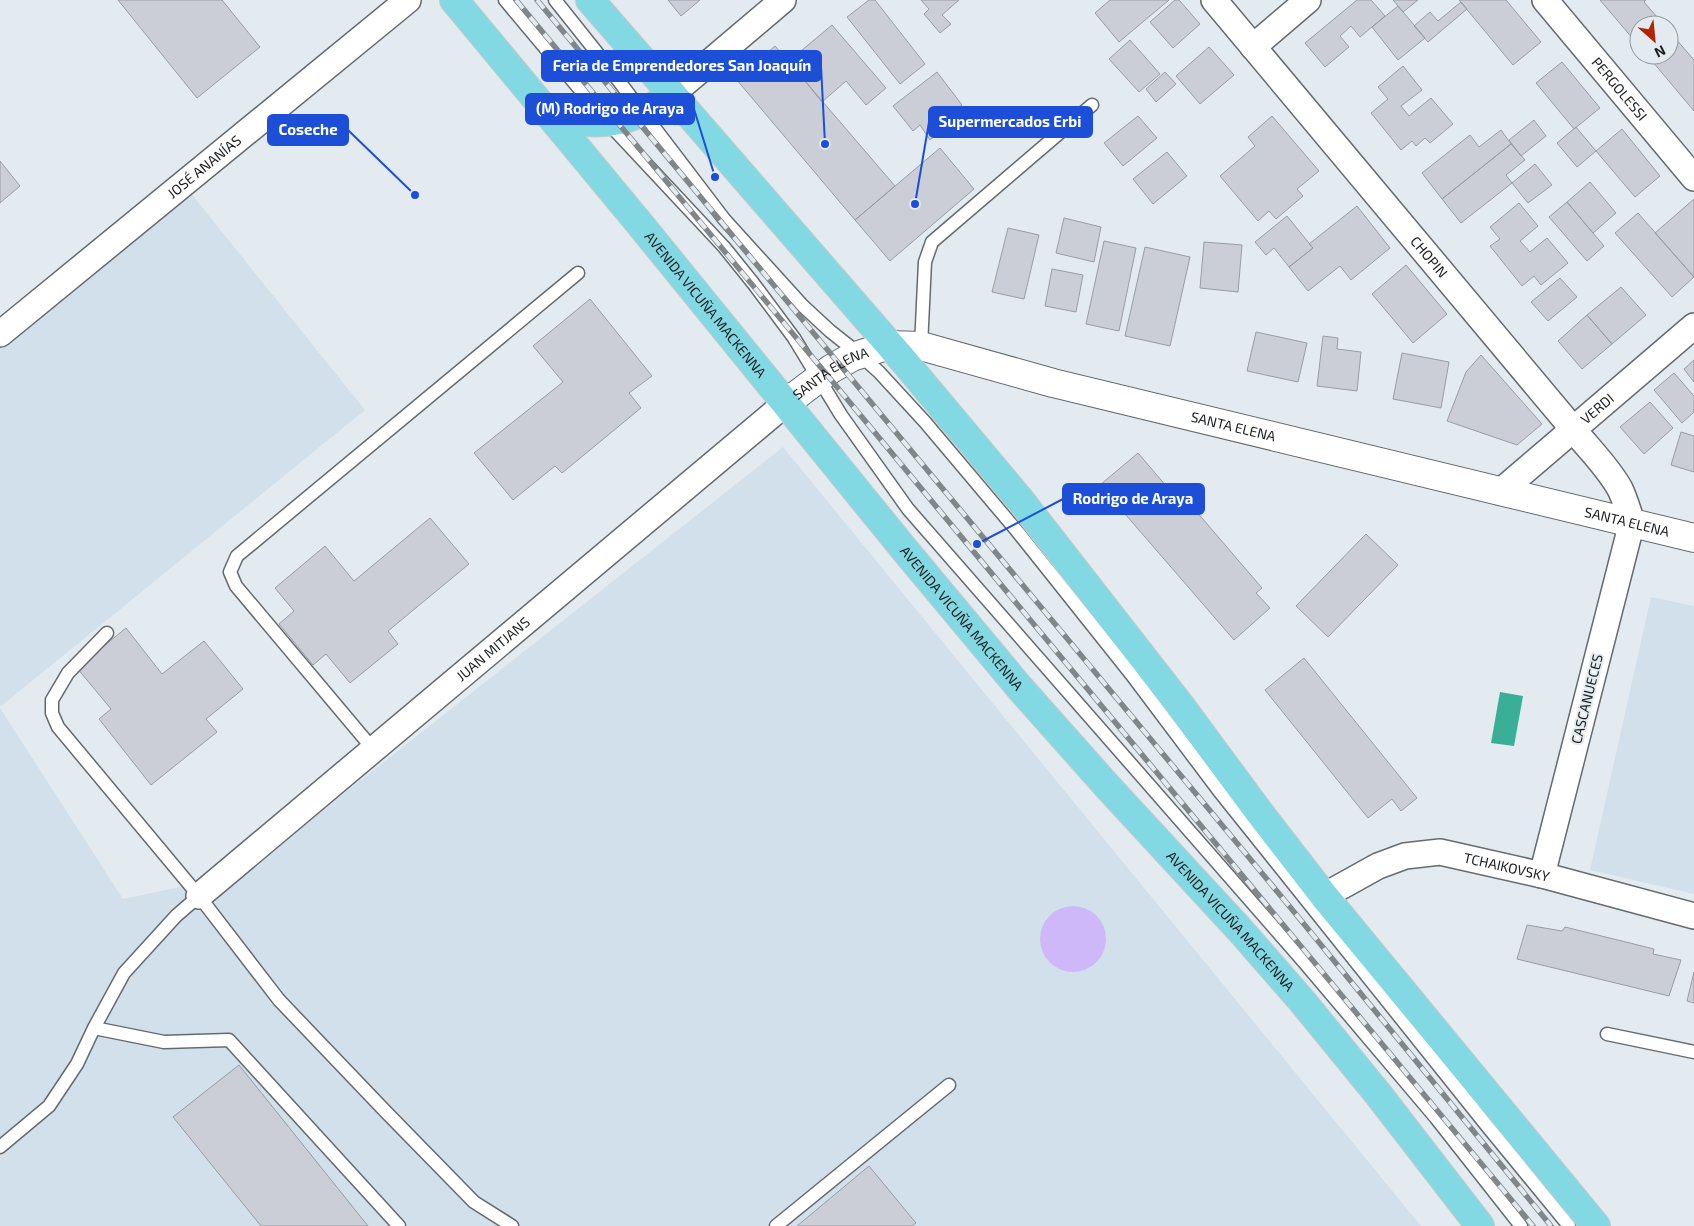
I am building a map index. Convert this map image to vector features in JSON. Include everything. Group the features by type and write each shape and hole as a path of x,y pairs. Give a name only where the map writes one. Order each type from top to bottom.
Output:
{"main road":[{"name":"AVENIDA VICUÑA MACKENNA","path":"454,0 1019,687 1107,786 1233,922 1302,1001 1378,1094 1480,1226"},
{"path":"590,0 890,345 1015,494 1089,586 1324,896 1596,1226"},
{"path":"550,115 588,124 608,123 644,112 672,94"}],"street":[{"name":"JOSÉ ANANÍAS","path":"0,334 408,0"},
{"path":"672,94 783,0"},
{"name":"CHOPIN","path":"1214,0 1573,429 1619,488 1632,522"},
{"path":"1253,47 1308,0"},
{"name":"PERGOLESSI","path":"1545,0 1694,178"},
{"name":"VERDI","path":"1500,492 1694,326"},
{"name":"SANTA ELENA","path":"786,403 831,369 859,354 890,345 921,346 1053,383 1694,538"},
{"name":"JUAN MITJANS","path":"199,896 786,403"},
{"name":"CASCANUECES","path":"1542,876 1632,522"},
{"name":"TCHAIKOVSKY","path":"1324,896 1378,866 1405,856 1440,852 1542,876 1694,916"}],"lane":[{"path":"505,0 608,123 724,247 794,338 874,462 908,509 1310,970 1436,1118 1521,1226"},
{"path":"555,0 644,112 724,219 803,306 830,332 879,372 925,422 1075,601 1219,791 1569,1226"},
{"path":"921,346 925,262 932,242 1092,105"},
{"path":"373,749 236,586 230,572 237,556 578,273"},
{"path":"107,633 68,673 52,700 52,713 58,727 199,896 285,1007 474,1202 512,1226"},
{"path":"0,1148 49,1106 77,1064 124,973 176,916 199,896"},
{"path":"94,1028 164,1042 229,1040 399,1226"},
{"path":"1607,1034 1694,1052"},
{"path":"776,1226 949,1084"}],"shaded area":[{"path":"186,187 365,410 0,707 0,329"},
{"path":"783,447 1421,1226 0,1226 0,708 123,899 242,874"},
{"path":"1651,597 1694,606 1694,894 1590,870"},
{"path":"1500,692 1523,696 1514,746 1491,743"},
{"path":"1073,906 1086,909 1096,916 1103,926 1106,939 1103,952 1096,962 1086,969 1073,972 1060,969 1050,962 1043,952 1040,939 1043,926 1050,916 1060,909"}],"building":[{"path":"118,0 222,0 260,47 197,98"},
{"path":"668,0 700,0 681,16"},
{"path":"869,0 875,0 925,64 900,84 847,17"},
{"path":"921,0 959,0 942,15 951,24 940,33 924,14 929,9"},
{"path":"1110,0 1169,0 1119,42 1095,13"},
{"path":"1175,0 1179,0 1200,24 1173,48 1150,22"},
{"path":"1357,0 1371,0 1385,16 1360,37 1351,26 1340,36 1349,47 1325,67 1305,43"},
{"path":"1393,0 1418,0 1403,12"},
{"path":"1459,0 1506,0 1541,42 1513,65"},
{"path":"1600,0 1646,0 1644,2 1655,15 1629,15 1629,34"},
{"path":"1461,2 1467,9 1428,42 1414,26 1430,12 1438,21"},
{"path":"1398,6 1425,38 1398,60 1372,27"},
{"path":"832,25 886,88 866,105 846,81 822,102 789,61"},
{"path":"1130,40 1160,74 1139,92 1109,59"},
{"path":"1679,43 1694,60 1694,111 1655,65 1679,65"},
{"path":"775,46 895,186 855,220 736,79"},
{"path":"1209,47 1234,75 1200,104 1176,76"},
{"path":"1562,62 1600,108 1574,129 1536,83"},
{"path":"1403,66 1422,90 1401,106 1409,116 1431,98 1453,124 1430,143 1425,138 1416,146 1412,141 1401,150 1371,113 1388,99 1378,87"},
{"path":"937,72 962,105 937,125 941,131 930,140 920,125 913,131 893,106"},
{"path":"1165,72 1176,84 1156,102 1146,89"},
{"path":"1138,116 1157,138 1123,166 1104,143"},
{"path":"1272,116 1319,171 1297,189 1303,196 1276,219 1269,211 1258,221 1220,176 1255,146 1248,137"},
{"path":"1534,120 1546,136 1521,156 1509,140"},
{"path":"1576,127 1596,151 1577,167 1557,143"},
{"path":"1622,129 1660,176 1635,197 1596,151"},
{"path":"1501,130 1511,144 1442,199 1422,173 1470,135 1479,147"},
{"path":"1511,144 1525,160 1506,175 1512,183 1461,223 1442,199"},
{"path":"940,148 974,189 890,261 855,220"},
{"path":"1167,152 1187,176 1153,204 1133,179"},
{"path":"0,161 20,186 0,203"},
{"path":"1535,164 1552,185 1528,203 1512,183"},
{"path":"1590,182 1616,213 1593,233 1567,202"},
{"path":"1694,199 1694,277 1655,233"},
{"path":"1567,202 1604,246 1587,261 1549,217"},
{"path":"1519,203 1538,226 1520,241 1530,252 1547,238 1568,263 1541,285 1534,276 1522,286 1490,246 1500,239 1490,227"},
{"path":"1357,206 1390,248 1351,280 1340,266 1308,291 1289,267 1313,248 1309,244"},
{"path":"1638,213 1694,277 1672,297 1615,233"},
{"path":"1287,216 1313,248 1289,267 1274,248 1266,255 1255,242"},
{"path":"1064,218 1101,227 1094,262 1056,253"},
{"path":"1008,228 1039,235 1024,299 992,292"},
{"path":"1104,241 1136,248 1119,331 1086,324"},
{"path":"1204,242 1242,245 1238,292 1200,288"},
{"path":"1145,247 1190,257 1170,346 1125,336"},
{"path":"1406,265 1447,314 1413,343 1372,294"},
{"path":"1052,269 1083,275 1076,312 1045,306"},
{"path":"1560,278 1577,297 1548,321 1531,302"},
{"path":"1621,287 1646,315 1612,344 1587,315"},
{"path":"590,299 652,376 629,393 641,408 562,473 555,466 513,500 474,453 563,382 533,346"},
{"path":"1587,315 1612,344 1582,369 1558,341"},
{"path":"1256,332 1307,343 1298,382 1247,371"},
{"path":"1323,336 1338,338 1337,349 1361,352 1357,391 1317,386"},
{"path":"1402,353 1449,362 1441,408 1393,399"},
{"path":"1481,355 1542,424 1517,445 1447,421 1466,372"},
{"path":"1694,360 1694,382 1684,369"},
{"path":"1674,373 1694,396 1694,412 1682,423 1654,390"},
{"path":"1650,402 1673,428 1644,454 1620,427"},
{"path":"1681,432 1694,436 1694,472 1671,465"},
{"path":"1138,453 1167,487 1172,483 1262,588 1256,593 1270,608 1234,640 1100,485"},
{"path":"430,518 469,564 388,631 398,644 350,683 326,654 313,665 279,624 294,611 275,588 325,546 354,581"},
{"path":"1366,534 1398,565 1328,637 1296,606"},
{"path":"126,628 162,674 204,641 243,689 206,719 217,732 151,785 99,719 111,709 77,668"},
{"path":"1304,658 1417,798 1401,811 1392,799 1368,818 1265,690"},
{"path":"1527,925 1562,931 1565,927 1654,949 1653,954 1681,960 1669,996 1517,959"},
{"path":"1694,972 1694,1003 1687,1001"},
{"path":"239,1065 368,1226 261,1226 173,1117"},
{"path":"869,1166 916,1223 912,1226 797,1226"}],"railway":[{"path":"516,0 1533,1226"},
{"path":"537,0 1290,907 1551,1226"}],"place":[{"name":"Feria de Emprendedores San Joaquín","path":"825,144"},
{"name":"(M) Rodrigo de Araya","path":"715,177"},
{"name":"Coseche","path":"415,195"},
{"name":"Supermercados Erbi","path":"915,204"},
{"name":"Rodrigo de Araya","path":"977,544"}]}
